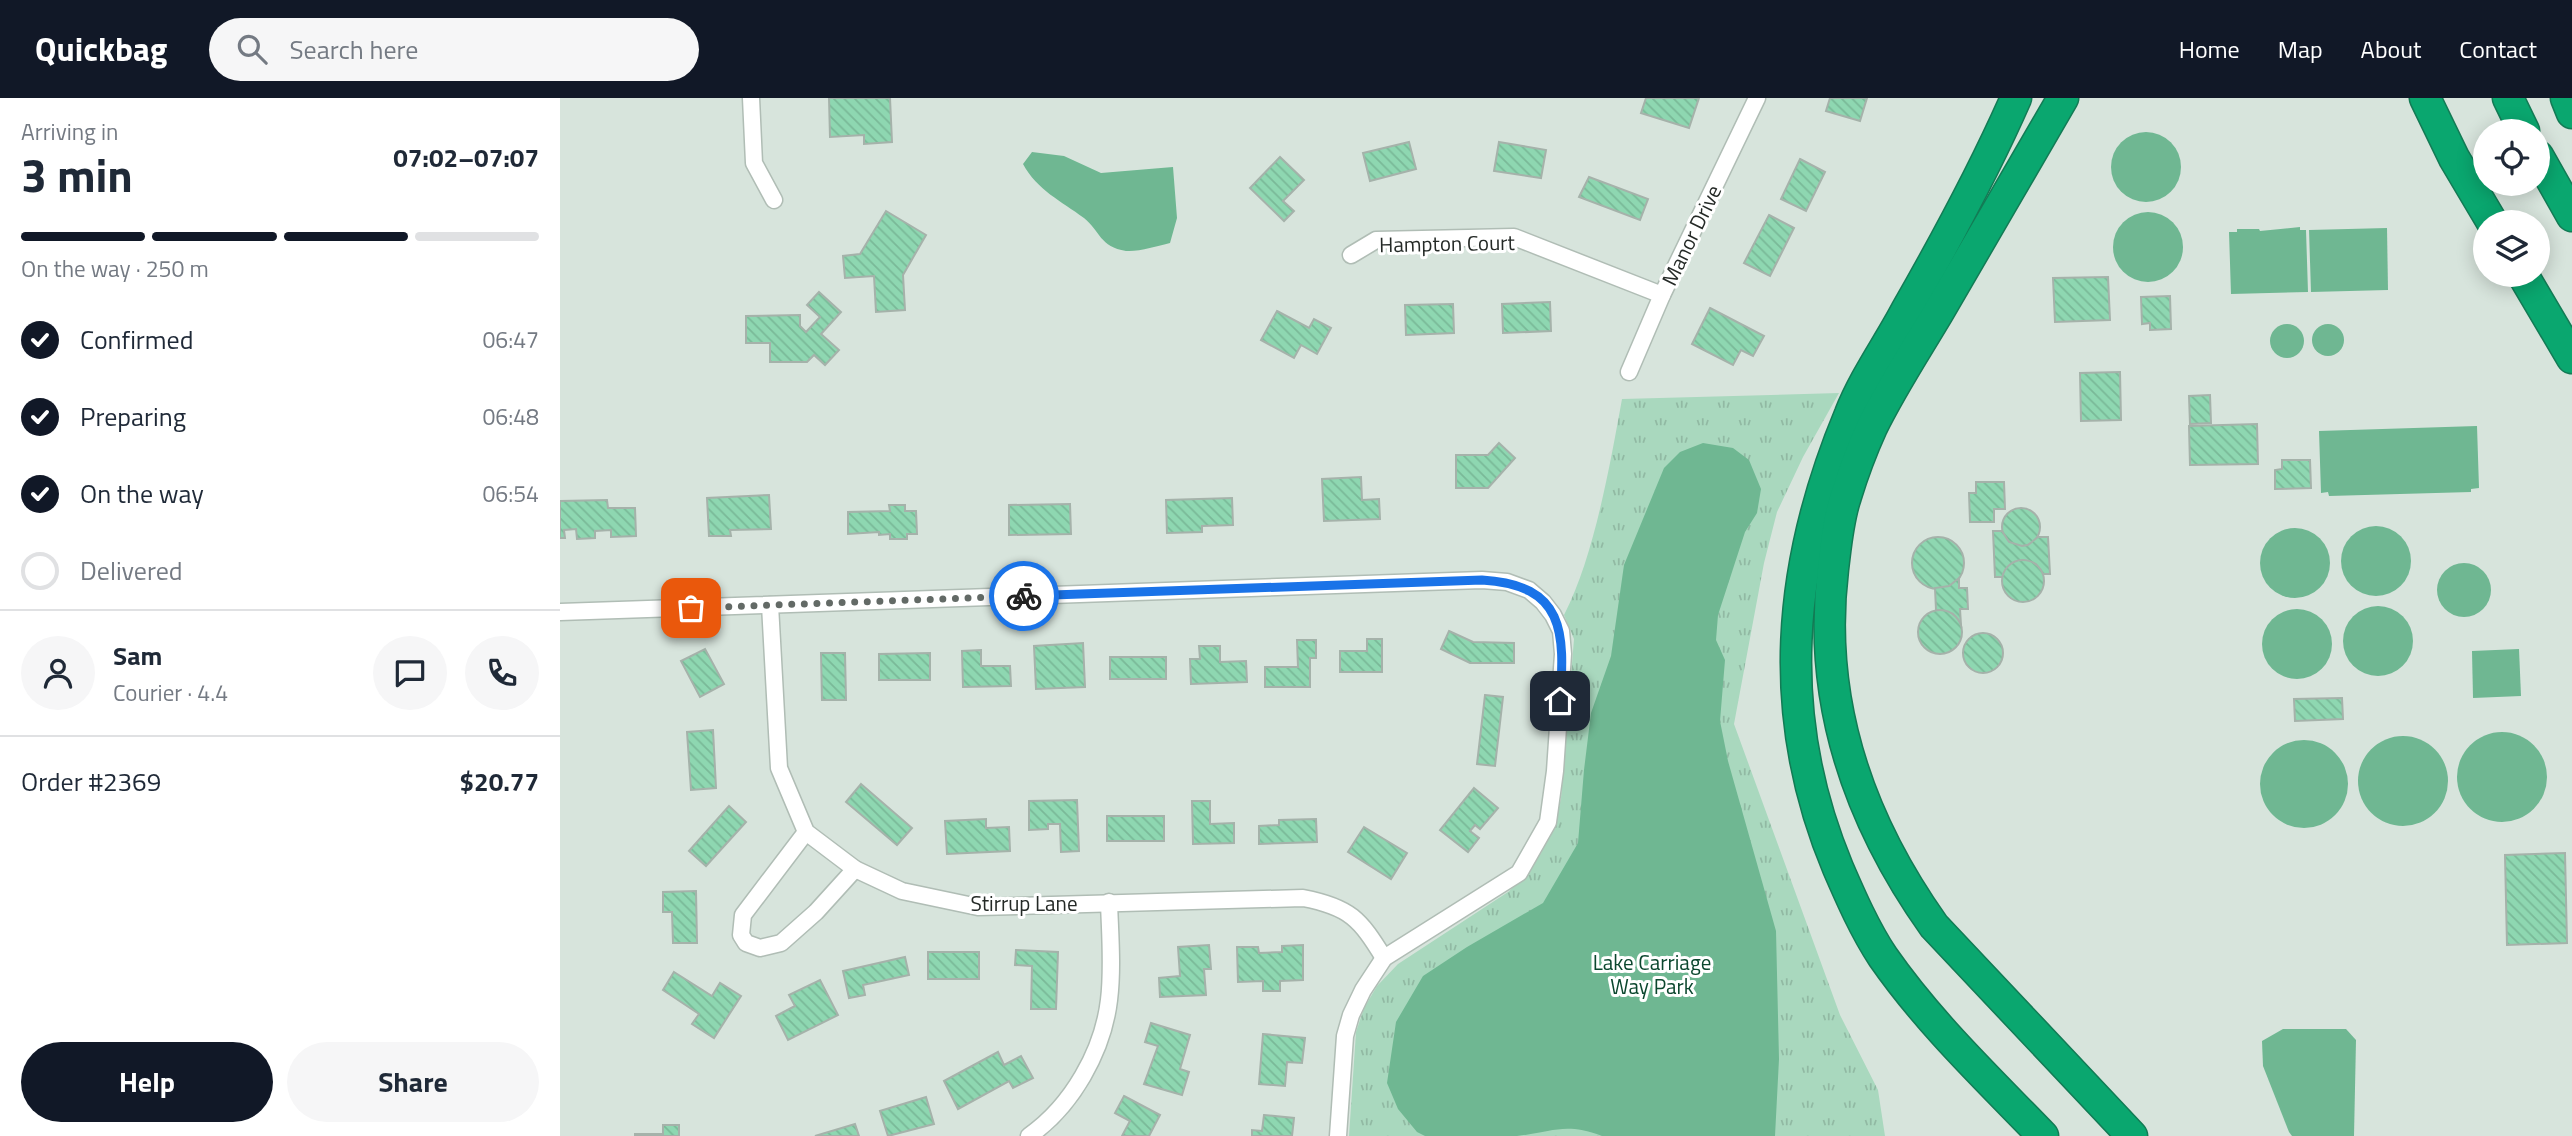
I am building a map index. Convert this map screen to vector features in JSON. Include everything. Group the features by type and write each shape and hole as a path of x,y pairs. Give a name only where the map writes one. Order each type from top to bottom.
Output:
{"highway":[{"path":"2016,98 1996,145 1851,411 1829,470 1807,544 1796,627 1796,678 1802,750 1817,814 1848,892 1868,930 1883,956 1942,1031 2043,1136"},
{"path":"2063,98 1872,427 1845,498 1835,548 1830,593 1830,659 1846,751 1862,797 1883,846 1913,896 1934,926 2132,1136"},
{"path":"2426,98 2454,158 2485,210"},
{"path":"2508,98 2518,119"},
{"path":"2566,98 2572,113"},
{"path":"2550,177 2572,216"},
{"path":"2530,287 2572,358"}],"street":[{"path":"751,98 754,163 774,200"},
{"name":"Manor Drive","path":"1629,372 1662,295 1757,98"},
{"name":"Hampton Court","path":"1351,256 1376,240 1514,237 1662,295"},
{"path":"560,612 1482,580 1507,582 1529,590 1553,615 1561,631 1563,654 1555,771 1548,822 1519,873 1384,958 1363,990 1345,1036 1338,1136"},
{"path":"770,605 779,768 806,832 743,915 741,935 746,943 760,948 781,943 816,912 855,869"},
{"name":"Stirrup Lane","path":"806,832 855,869 902,891 978,907 1303,898 1326,902 1352,915 1367,930 1384,958"},
{"path":"1029,1136 1041,1128 1065,1102 1100,1040 1110,989 1109,902"}],"green space":[{"name":"Lake Carriage Way Park","path":"1839,393 1803,457 1777,512 1764,563 1734,724 1840,1015 1878,1090 1885,1136 1349,1136 1356,1032 1364,1008 1377,986 1398,964 1508,892 1522,879 1541,853 1554,828 1561,798 1574,639 1564,615 1575,592 1592,539 1622,399"}],"shaded area":[{"path":"2146,132 2171,142 2181,167 2171,192 2146,202 2121,192 2111,167 2121,142"},
{"path":"1032,152 1064,156 1101,173 1173,167 1177,218 1170,243 1131,251 1111,246 1084,218 1035,181 1023,164"},
{"path":"2141,212 2155,212 2168,218 2177,227 2183,247 2181,260 2173,272 2155,282 2141,282 2128,276 2119,267 2113,254 2113,240 2119,227 2128,218"},
{"path":"2300,227 2300,230 2306,230 2308,292 2231,294 2229,232 2237,232 2237,229 2260,231"},
{"path":"2387,228 2388,290 2311,292 2309,230"},
{"path":"2287,324 2299,329 2304,341 2299,353 2287,358 2275,353 2270,341 2275,329"},
{"path":"2328,324 2339,329 2344,340 2339,351 2328,356 2317,351 2312,340 2317,329"},
{"path":"2477,426 2479,488 2471,489 2471,492 2329,496 2328,492 2321,493 2319,431"},
{"name":"Lake Carriage Way Park","path":"1703,443 1733,448 1749,460 1761,489 1757,513 1745,532 1718,615 1716,640 1725,660 1720,721 1728,761 1776,931 1779,1059 1775,1136 1602,1136 1559,1129 1517,1136 1425,1136 1417,1132 1398,1109 1387,1083 1396,1022 1423,976 1543,903 1578,843 1591,713 1611,656 1624,565 1664,468 1680,452"},
{"path":"2376,526 2395,532 2405,542 2411,561 2405,580 2395,590 2376,596 2357,590 2347,580 2341,561 2347,542 2357,532"},
{"path":"2295,528 2320,538 2330,563 2320,588 2295,598 2270,588 2260,563 2270,538"},
{"path":"2464,563 2483,571 2491,590 2483,609 2464,617 2445,609 2437,590 2445,571"},
{"path":"2378,606 2403,616 2413,641 2403,666 2378,676 2353,666 2343,641 2353,616"},
{"path":"2297,609 2322,619 2332,644 2322,669 2297,679 2272,669 2262,644 2272,619"},
{"path":"2519,649 2521,696 2473,698 2472,651"},
{"path":"2502,732 2519,735 2534,745 2544,760 2547,777 2544,794 2534,809 2519,819 2502,822 2485,819 2470,809 2460,794 2457,777 2460,760 2470,745 2485,735"},
{"path":"2403,736 2420,739 2435,749 2445,764 2448,781 2445,798 2435,813 2420,823 2403,826 2386,823 2371,813 2361,798 2358,781 2361,764 2371,749 2386,739"},
{"path":"2304,740 2321,743 2335,753 2345,767 2348,784 2345,801 2335,815 2321,825 2304,828 2287,825 2273,815 2263,801 2260,784 2263,767 2273,753 2287,743"},
{"path":"2283,1029 2346,1029 2356,1040 2354,1136 2292,1136 2289,1132 2263,1066 2262,1041"}],"building":[{"path":"829,98 890,98 892,142 864,144 864,135 830,137"},
{"path":"1646,98 1699,98 1689,128 1641,113"},
{"path":"1830,98 1867,98 1860,121 1826,111"},
{"path":"1409,142 1416,169 1370,181 1363,153"},
{"path":"1499,142 1546,150 1541,178 1494,171"},
{"path":"1280,157 1304,180 1283,201 1294,211 1284,221 1250,188"},
{"path":"1800,159 1825,172 1806,211 1781,199"},
{"path":"1589,177 1648,199 1640,220 1579,197"},
{"path":"886,211 926,235 903,275 905,310 876,312 874,276 845,278 843,256 860,254"},
{"path":"1769,215 1794,228 1770,276 1744,263"},
{"path":"2108,277 2110,320 2055,322 2053,278"},
{"path":"819,292 841,312 821,334 839,350 825,365 814,355 807,362 770,362 770,343 746,343 746,316 800,315 800,326 806,332 820,317 807,305"},
{"path":"2170,296 2171,329 2150,330 2150,323 2142,324 2141,297"},
{"path":"1550,302 1551,331 1503,333 1502,304"},
{"path":"1453,304 1454,333 1406,335 1405,305"},
{"path":"1710,308 1764,336 1753,356 1741,350 1733,365 1692,344"},
{"path":"1277,311 1309,328 1314,319 1331,328 1317,354 1301,345 1294,358 1261,340"},
{"path":"2120,372 2121,420 2081,421 2080,373"},
{"path":"2210,395 2211,423 2190,424 2189,396"},
{"path":"2257,424 2258,464 2190,465 2189,426"},
{"path":"1499,443 1515,458 1488,488 1456,488 1456,455 1488,455"},
{"path":"2282,460 2310,460 2311,488 2275,489 2275,470 2282,469"},
{"path":"1361,477 1362,500 1379,499 1380,519 1324,521 1322,479"},
{"path":"1976,482 2004,482 2005,509 1994,509 1994,522 1970,522 1969,493 1976,493"},
{"path":"769,495 771,529 730,530 731,536 709,536 707,498"},
{"path":"1232,498 1233,525 1202,526 1202,532 1167,533 1166,500"},
{"path":"607,500 608,508 635,508 636,536 611,537 611,530 595,531 595,538 577,539 576,529 564,530 565,538 560,538 560,501"},
{"path":"1070,504 1071,534 1009,535 1009,505"},
{"path":"889,505 905,505 905,511 916,511 917,534 907,534 907,539 890,539 890,534 879,535 879,532 848,534 848,512 890,511"},
{"path":"2021,508 2035,513 2040,527 2035,541 2021,546 2007,541 2002,527 2007,513"},
{"path":"1993,531 2002,531 2009,542 2022,546 2038,537 2048,537 2050,574 2043,574 2036,564 2023,560 2010,565 2003,577 1995,577"},
{"path":"1938,537 1948,539 1956,545 1962,553 1962,573 1956,581 1948,587 1938,589 1928,587 1920,581 1914,573 1912,563 1914,553 1920,545 1928,539"},
{"path":"2023,560 2038,566 2044,581 2038,596 2023,602 2008,596 2002,581 2008,566"},
{"path":"1959,578 1959,588 1967,588 1968,609 1960,609 1961,625 1953,614 1936,610 1935,588 1949,586"},
{"path":"1940,610 1955,617 1962,632 1955,647 1940,654 1925,647 1918,632 1925,617"},
{"path":"1449,631 1473,642 1514,643 1514,663 1470,663 1441,649"},
{"path":"1983,633 1997,639 2003,653 1997,667 1983,673 1969,667 1963,653 1969,639"},
{"path":"1367,639 1382,639 1382,672 1340,672 1340,651 1367,651"},
{"path":"1297,640 1316,640 1316,658 1310,658 1310,687 1265,687 1265,667 1298,667"},
{"path":"1083,643 1085,687 1036,689 1034,646"},
{"path":"1199,646 1220,646 1220,662 1246,661 1247,682 1191,684 1190,659 1200,659"},
{"path":"705,649 724,684 700,697 681,661"},
{"path":"981,650 981,666 1010,666 1011,686 963,687 962,651"},
{"path":"821,653 845,653 846,700 822,700"},
{"path":"930,653 930,680 879,680 879,654"},
{"path":"1110,657 1166,657 1166,679 1110,679"},
{"path":"1485,695 1503,697 1495,766 1477,764"},
{"path":"2342,698 2343,719 2295,721 2294,699"},
{"path":"713,730 716,788 691,790 687,732"},
{"path":"861,784 912,828 897,845 846,802"},
{"path":"1474,788 1498,808 1480,829 1475,825 1470,831 1479,838 1468,852 1440,830"},
{"path":"1077,800 1079,851 1061,852 1060,824 1048,824 1048,829 1029,830 1029,801"},
{"path":"1192,801 1210,801 1210,824 1234,823 1234,843 1193,844"},
{"path":"729,806 746,822 706,866 689,851"},
{"path":"1107,816 1164,816 1164,841 1107,841"},
{"path":"986,819 986,828 1009,827 1010,851 947,854 945,821"},
{"path":"1316,819 1317,842 1259,844 1259,826 1279,825 1279,820"},
{"path":"1364,827 1407,853 1391,879 1348,852"},
{"path":"2565,853 2567,943 2507,945 2505,855"},
{"path":"696,891 697,943 673,943 672,912 663,912 663,892"},
{"path":"1209,945 1211,969 1204,969 1206,995 1160,997 1159,978 1180,976 1178,947"},
{"path":"1303,945 1303,980 1280,981 1280,991 1263,991 1263,981 1238,982 1237,947 1258,947 1259,953 1282,952 1282,946"},
{"path":"1016,950 1058,952 1056,1009 1031,1009 1032,966 1015,965"},
{"path":"928,952 979,952 979,979 928,979"},
{"path":"905,957 909,975 863,985 865,995 849,998 843,971"},
{"path":"674,972 712,996 720,983 741,996 714,1038 692,1024 699,1014 663,990"},
{"path":"820,980 838,1015 788,1040 776,1016 795,1006 789,995"},
{"path":"1151,1023 1190,1035 1180,1069 1189,1072 1182,1095 1144,1084 1158,1046 1145,1042"},
{"path":"1263,1034 1305,1038 1302,1063 1287,1062 1285,1086 1259,1084"},
{"path":"998,1052 1004,1065 1021,1056 1033,1078 1013,1088 1009,1081 958,1109 944,1081"},
{"path":"1124,1096 1160,1115 1149,1136 1122,1136 1130,1121 1115,1113"},
{"path":"926,1097 934,1124 888,1136 880,1111"},
{"path":"1264,1115 1294,1118 1292,1136 1252,1136 1252,1130 1262,1131"},
{"path":"855,1124 859,1136 815,1136"},
{"path":"663,1125 679,1125 679,1136 635,1136 663,1134"}],"way so far":[{"path":"691,608 1024,596"}],"route":[{"path":"1024,596 1482,580 1507,582 1529,590 1543,602 1561,631 1563,654 1560,701"}]}
